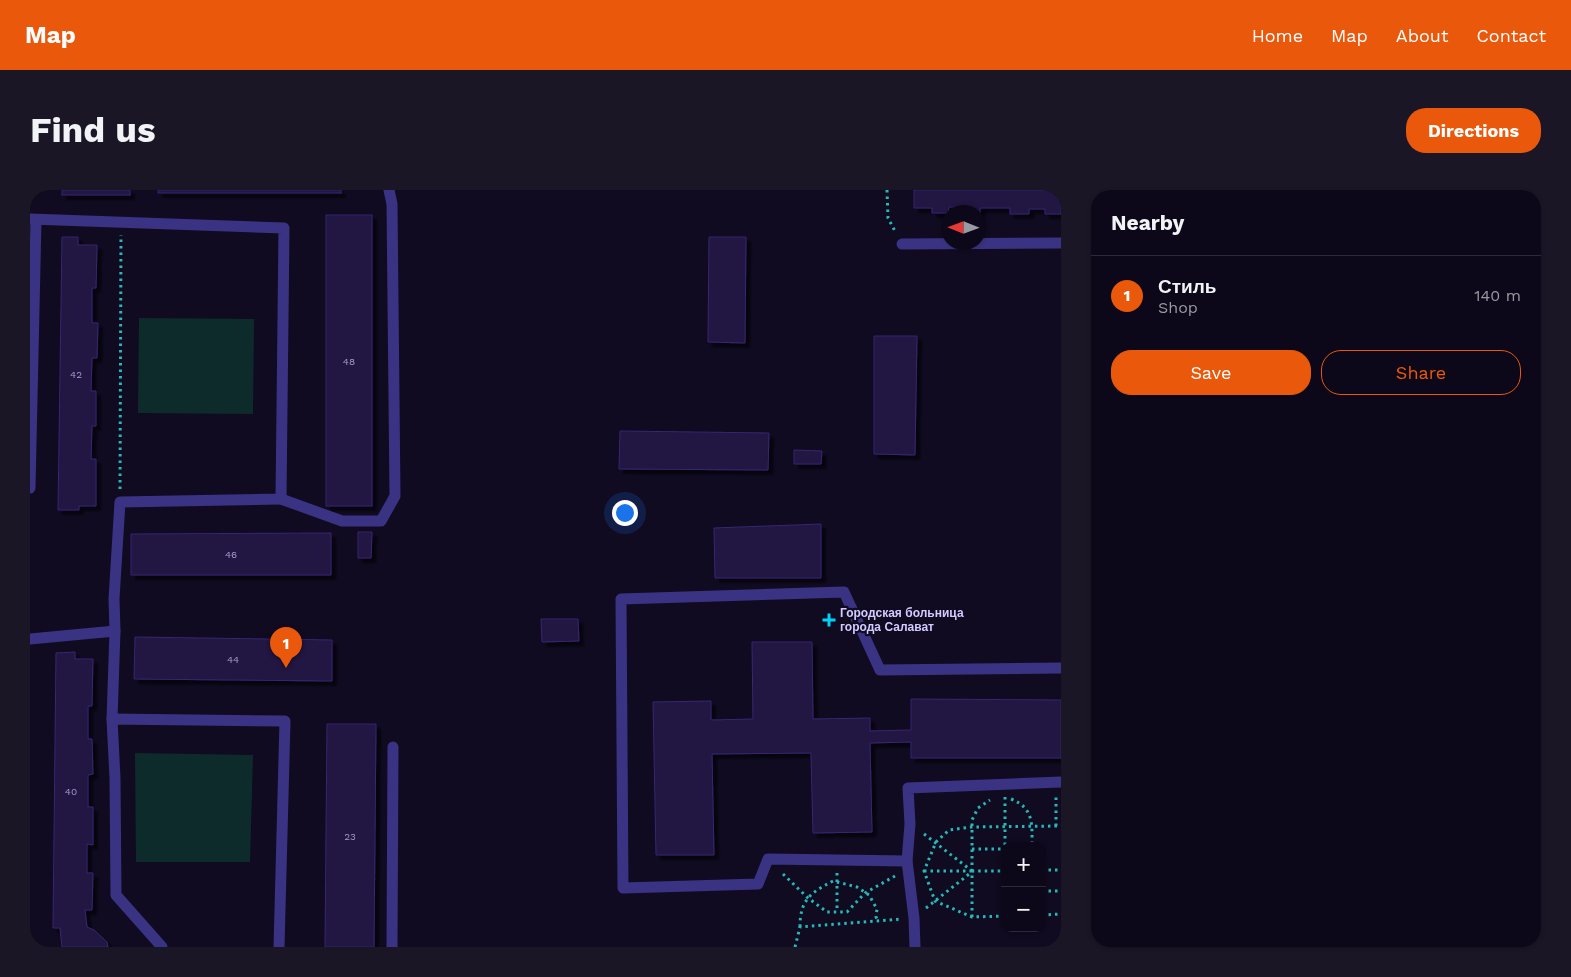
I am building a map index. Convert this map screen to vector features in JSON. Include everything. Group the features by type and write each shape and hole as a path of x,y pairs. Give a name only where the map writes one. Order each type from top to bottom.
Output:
{"lane":[{"path":"162,947 116,895 112,719 115,631 114,599 120,502 282,499 342,521 381,522 395,496 392,204 389,190"},
{"path":"30,488 33,220 284,228 282,499"},
{"path":"902,244 1061,243"},
{"path":"908,865 768,859 758,884 623,888 621,598 844,592 880,670 1061,668"},
{"path":"30,639 115,631"},
{"path":"112,719 285,721 279,947"},
{"path":"392,947 393,747"},
{"path":"914,947 914,918 908,865 910,824 908,788 1058,781"}],"path":[{"path":"887,190 888,218 902,244"},
{"path":"120,502 122,223"},
{"path":"1056,826 1058,781"},
{"path":"972,917 972,820 978,808 992,798"},
{"path":"998,798 1021,803 1029,812 1032,826 1032,842"},
{"path":"1005,798 1005,842"},
{"path":"910,824 973,871"},
{"path":"1001,916 972,917 935,901 924,872 936,842 949,830 971,827 1061,826"},
{"path":"972,849 1001,847"},
{"path":"768,859 808,898 827,912 847,912 865,892 908,865"},
{"path":"837,861 837,912"},
{"path":"1046,870 1061,870"},
{"path":"935,901 973,871"},
{"path":"924,872 1001,871"},
{"path":"796,947 800,927 800,912 808,898 819,888 833,881 857,887 869,895 878,909 876,917 878,921"},
{"path":"1046,891 1061,891"},
{"path":"1046,915 1061,914"},
{"path":"800,927 914,918"}],"green space":[{"path":"139,318 254,319 253,414 138,413"},
{"path":"135,753 253,755 250,862 136,862"}],"building":[{"path":"62,190 130,190 130,195 62,195"},
{"path":"158,190 341,190 341,193 158,193"},
{"path":"914,190 1061,190 1061,214 1045,214 1045,209 1029,209 1029,214 1010,214 1010,208 986,208 986,205 941,205 941,213 932,213 932,208 914,208"},
{"path":"326,215 372,215 372,506 326,506"},
{"path":"62,237 78,237 78,245 97,245 96,288 92,288 92,323 98,323 97,358 92,358 91,391 96,391 96,426 92,426 91,459 96,459 96,506 79,506 79,510 58,510"},
{"path":"709,237 746,237 745,343 708,342"},
{"path":"874,336 917,336 915,455 874,454"},
{"path":"620,431 769,433 768,470 619,469"},
{"path":"794,450 822,451 821,464 794,464"},
{"path":"821,524 821,578 715,578 714,528"},
{"path":"358,532 372,532 371,558 358,558"},
{"path":"331,533 331,575 131,575 131,534"},
{"path":"541,619 578,619 579,641 542,642"},
{"path":"135,637 332,640 332,681 134,679"},
{"path":"752,642 812,642 813,719 870,718 870,731 911,730 911,699 1061,700 1061,758 911,758 911,742 870,743 872,832 813,833 811,753 712,754 714,855 656,855 653,702 711,701 711,720 753,719"},
{"path":"75,652 75,659 93,659 92,706 88,706 88,739 92,739 93,774 88,775 88,807 93,807 93,845 87,844 87,873 93,873 92,910 85,910 87,927 94,930 107,942 108,947 62,947 60,928 53,928 56,653"},
{"path":"327,724 376,724 374,947 325,947"}],"place":[{"name":"Городская больница города Салават","path":"829,620"},
{"name":"Стиль","path":"286,668"}]}
